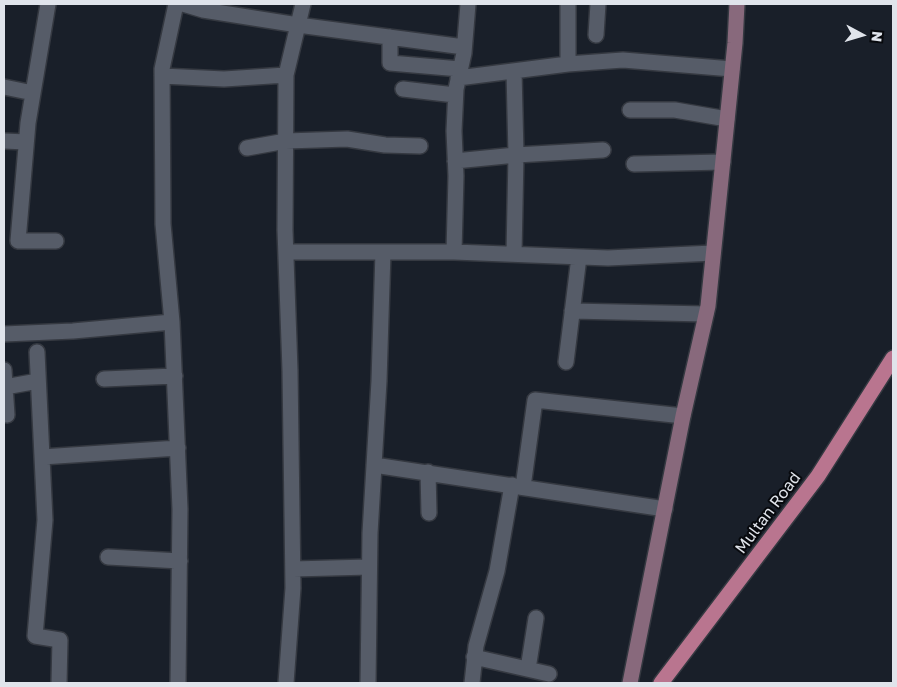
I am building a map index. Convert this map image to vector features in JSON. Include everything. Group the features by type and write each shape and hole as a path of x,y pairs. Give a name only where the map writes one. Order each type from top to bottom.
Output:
{"main road":[{"name":"Multan Road","path":"661,683 818,476 893,360"}],"street":[{"path":"48,4 26,142 18,241 56,241"},
{"path":"176,4 162,76 163,224 172,322 178,448 180,560 178,683"},
{"path":"183,4 203,10 298,25 464,47"},
{"path":"286,683 292,569 286,252 286,75 303,4"},
{"path":"454,252 455,95 464,47 468,4"},
{"path":"568,4 568,64"},
{"path":"596,35 598,4"},
{"path":"630,683 683,416 706,314 738,4"},
{"path":"390,38 390,63 459,74 514,71 568,64 623,60 732,69"},
{"path":"514,71 516,155 514,254"},
{"path":"162,76 224,79 286,75"},
{"path":"4,88 33,93"},
{"path":"403,89 455,95"},
{"path":"630,110 675,110 727,119"},
{"path":"247,148 286,142 347,139 385,145 420,146"},
{"path":"4,141 26,142"},
{"path":"455,161 603,150"},
{"path":"634,164 723,162"},
{"path":"286,252 454,252 608,258 713,253"},
{"path":"368,683 370,566 383,252"},
{"path":"566,362 579,257"},
{"path":"572,311 706,314"},
{"path":"4,334 73,331 172,322"},
{"path":"37,352 45,520 35,636 60,640 59,683"},
{"path":"4,370 7,416"},
{"path":"104,379 175,376"},
{"path":"5,388 38,381"},
{"path":"472,683 476,646 518,486 536,400 683,416"},
{"path":"42,457 178,448"},
{"path":"374,465 665,509"},
{"path":"428,472 429,513"},
{"path":"108,557 180,560"},
{"path":"292,569 370,566"},
{"path":"528,669 536,618"},
{"path":"474,658 549,674"}]}
